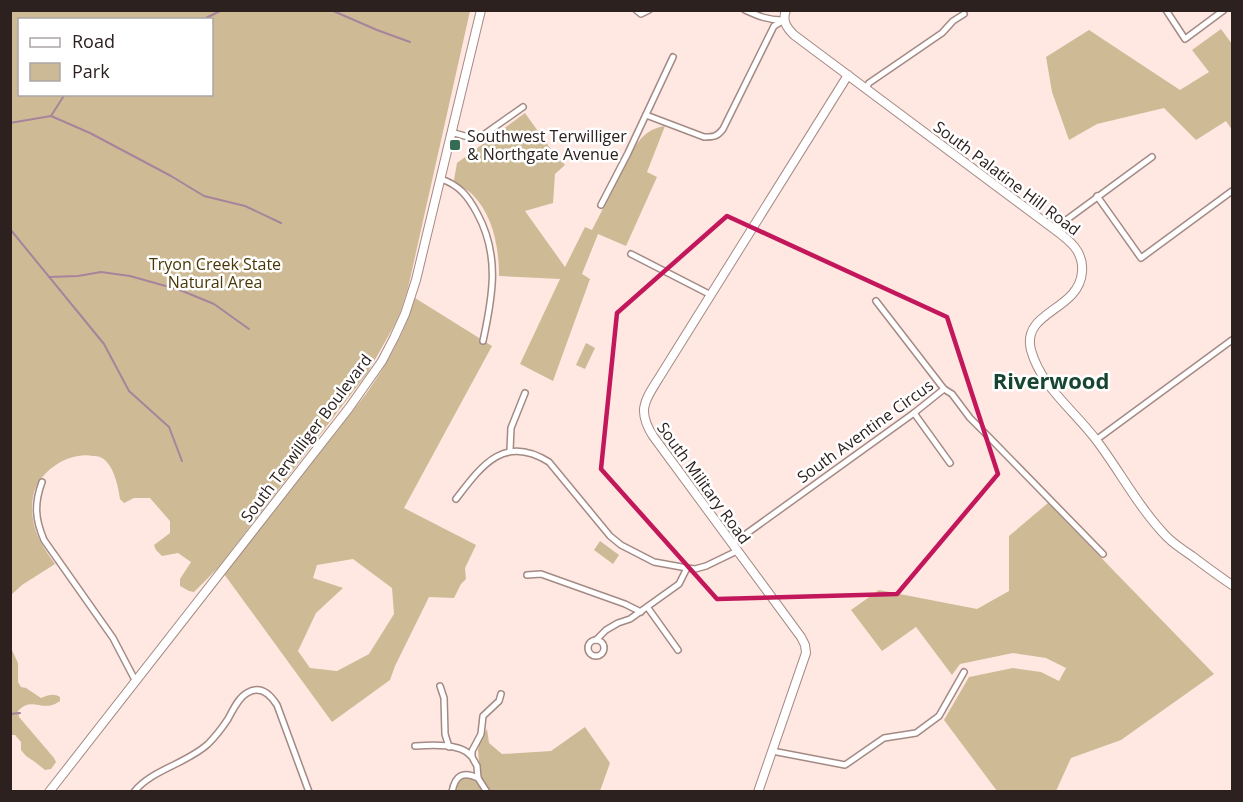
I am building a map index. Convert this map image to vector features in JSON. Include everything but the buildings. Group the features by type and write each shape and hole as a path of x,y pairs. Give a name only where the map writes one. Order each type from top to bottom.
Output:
{"street":[{"name":"South Terwilliger Boulevard","path":"54,790 135,680 349,408 382,361 398,330 412,294 481,10"},
{"path":"637,12 643,14 649,10"},
{"path":"745,10 762,18 784,20"},
{"path":"646,115 704,137 716,136 723,129 774,26 784,20 786,10"},
{"path":"1166,10 1185,39 1224,10"},
{"path":"866,88 869,83 942,33 953,21 964,14"},
{"name":"South Palatine Hill Road","path":"784,20 794,34 1054,229 1078,252 1083,267 1078,287 1072,295 1045,316 1034,327 1030,335 1030,345 1036,363 1049,386 1096,440 1161,531 1175,544 1233,585"},
{"path":"601,205 673,57"},
{"name":"South Military Road","path":"758,792 806,648 801,637 653,436 643,416 650,392 848,75"},
{"path":"451,132 475,139 479,138 523,107"},
{"path":"1054,229 1152,157"},
{"path":"441,179 455,185 470,200 486,228 492,260 493,284 483,341"},
{"path":"1097,196 1141,258 1233,190"},
{"path":"631,254 711,295"},
{"path":"876,301 944,390"},
{"path":"1096,440 1233,340"},
{"name":"South Aventine Circus","path":"687,568 706,567 735,547 944,390 952,394 970,418 1102,554"},
{"path":"510,450 511,428 525,393"},
{"path":"914,413 950,463"},
{"path":"456,499 482,467 510,450 540,456 549,462 610,536 621,545 654,562 687,568 679,585 648,608 606,630 596,640"},
{"path":"42,482 36,507 38,527 44,540 113,638 135,680"},
{"path":"527,574 541,574 641,612"},
{"path":"648,608 678,650"},
{"path":"772,751 845,765 884,738 916,733 939,716 964,672"},
{"path":"440,686 444,698 445,734 449,747"},
{"path":"134,792 147,779 188,759 207,744 223,726 240,699 248,692 260,690 270,694 277,705 309,792"},
{"path":"472,757 473,746 482,731 482,718 500,701 501,694"},
{"path":"415,746 464,749 477,766 478,778 487,792"},
{"path":"452,792 454,783 460,776 468,775 478,778"}],"highlighted area":[{"path":"727,216 947,317 998,474 897,594 717,599 601,469 617,313"}],"green space":[{"name":"Tryon Creek State Natural Area","path":"11,11 470,11 408,288 400,313 368,372 219,567 194,592 180,586 180,579 191,562 178,553 162,556 154,545 170,533 170,521 150,498 134,498 124,503 120,499 112,469 106,461 100,457 85,455 60,462 46,473 36,487 32,503 34,525 38,537 55,564 22,585 11,595"},
{"path":"1221,29 1232,44 1232,130 1226,121 1196,140 1164,108 1097,124 1069,140 1052,92 1046,57 1089,30 1180,90 1209,72 1192,50"},
{"path":"525,113 565,165 555,174 553,203 525,211 565,267 585,227 592,230 636,145 650,131 665,126 647,172 657,177 626,246 598,234 582,274 590,279 553,381 520,364 560,279 499,276 498,254 490,222 479,202 454,180 457,163"},
{"path":"415,298 492,346 404,508 476,545 465,568 466,579 454,598 429,597 390,680 332,722 224,574 366,394 394,348","holes":["353,559 392,588 394,614 369,654 337,671 310,668 298,651 316,613 343,588 313,578 317,565"]},
{"path":"586,343 595,348 585,369 576,365"},
{"path":"1048,503 1214,674 1121,740 1071,758 1056,791 997,791 944,720 969,677 1013,668 1041,672 1059,681 1066,668 1046,658 1013,653 960,664 952,675 916,627 882,651 851,610 879,590 977,609 1009,591 1009,536"},
{"path":"600,541 619,555 613,564 594,550"},
{"path":"11,648 18,663 18,682 21,687 41,698 51,695 60,697 60,701 54,705 33,704 18,711 19,717 54,758 56,762 51,769 45,770 26,756 21,750 21,742 15,735 11,735"},
{"path":"585,727 610,763 600,791 489,791 482,780 478,750 480,740 487,729 489,743 502,754 551,751"},
{"path":"467,777 475,780 484,791 455,792 458,782"}],"waterway":[{"path":"206,18 222,10"},
{"path":"331,10 410,42"},
{"path":"10,123 51,116 64,96"},
{"path":"51,116 90,133 204,196 245,206 281,223"},
{"path":"10,229 104,344 129,391 169,427 182,461"},
{"path":"49,277 101,272 130,276 180,290 214,304 249,329"},
{"path":"10,714 20,713"}],"place":[{"name":"Southwest Terwilliger & Northgate Avenue","path":"455,145"}],"district":[{"name":"Riverwood","path":"1051,380"}]}
